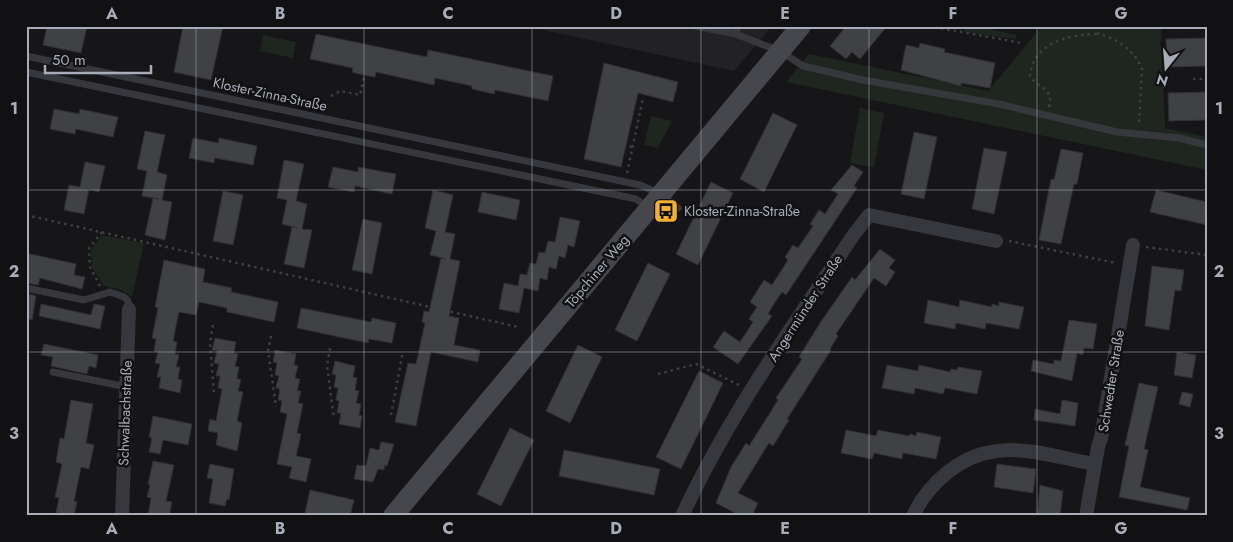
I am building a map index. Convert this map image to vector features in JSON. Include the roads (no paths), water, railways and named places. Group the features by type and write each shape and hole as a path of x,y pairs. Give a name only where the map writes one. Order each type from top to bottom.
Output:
{"street":[{"name":"Töpchiner Weg","path":"393,516 801,26"},
{"name":"Angermünder Straße","path":"682,516 707,463 728,426 852,237 869,215 996,241"},
{"name":"Schwedter Straße","path":"1086,516 1133,245"},
{"name":"Schwalbachstraße","path":"122,516 129,309"},
{"path":"913,516 925,493 941,478 970,457 983,452 1008,449 1095,464"}],"lane":[{"path":"695,26 736,34 780,51 803,66 863,80 940,92 1117,132 1179,138 1207,145"},
{"path":"736,34 738,26"},
{"name":"Kloster-Zinna-Straße","path":"26,56 640,184 655,201"},
{"name":"Kloster-Zinna-Straße","path":"26,72 636,199 655,201 678,208"},
{"path":"26,288 84,300 110,292 124,297 128,301 129,309"},
{"path":"53,372 127,387"}],"place":[{"name":"Kloster-Zinna-Straße","path":"666,211"}]}
